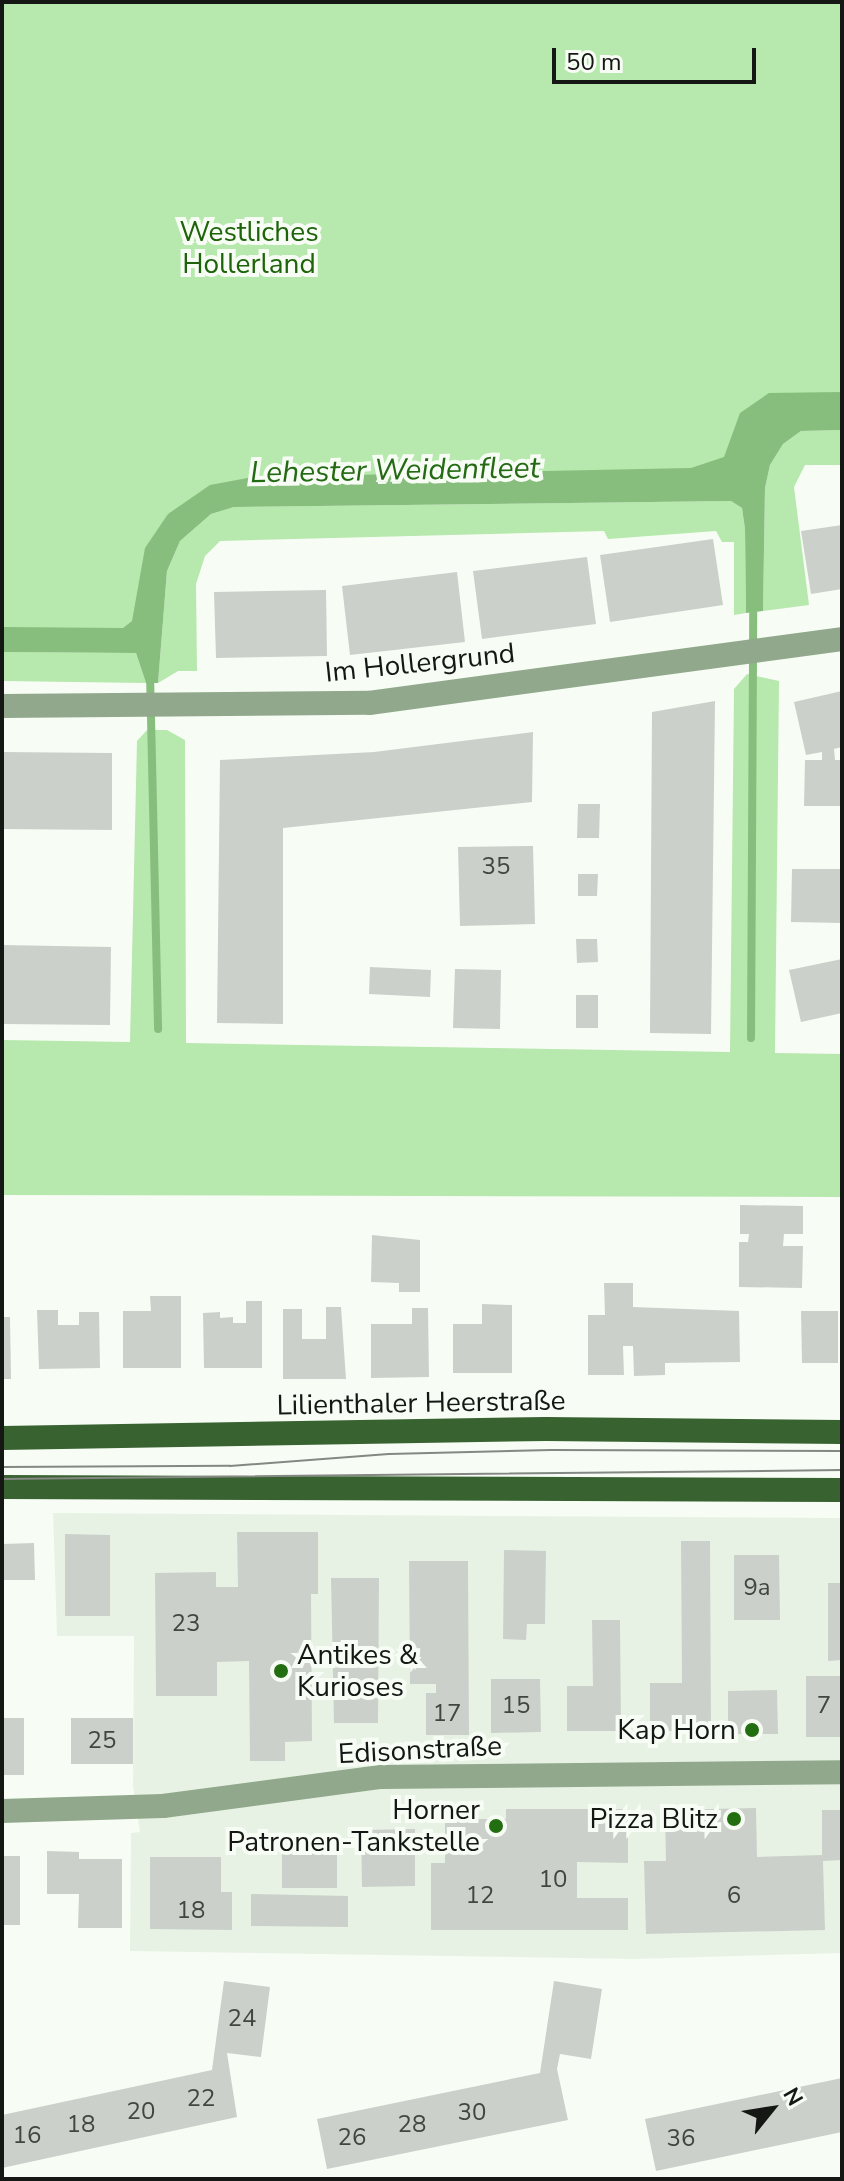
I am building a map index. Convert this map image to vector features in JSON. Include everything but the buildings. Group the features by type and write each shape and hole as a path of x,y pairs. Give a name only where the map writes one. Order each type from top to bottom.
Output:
{"main road":[{"name":"Lilienthaler Heerstraße","path":"2,1438 546,1429 842,1432"},
{"path":"2,1487 842,1490"}],"street":[{"name":"Im Hollergrund","path":"2,706 369,703 842,639"},
{"name":"Edisonstraße","path":"2,1811 163,1806 381,1777 842,1772"}],"shaded area":[{"path":"842,392 842,430 801,431 783,444 770,465 765,488 763,611 746,613 745,529 742,508 731,501 234,507 211,514 180,541 167,571 158,683 146,683 136,653 2,652 2,627 123,628 132,621 145,548 168,514 210,485 253,477 691,468 724,457 740,413 769,393"},
{"path":"53,1513 842,1518 842,1953 634,1959 130,1951 131,1833 140,1832 133,1786 134,1636 57,1636"}],"green space":[{"name":"Westliches Hollerland","path":"2,2 842,2 842,417 792,416 743,477 218,496 177,524 141,644 2,642"},
{"path":"842,430 842,465 805,465 794,487 809,605 763,611 765,488 770,465 783,444 801,431"},
{"path":"731,501 742,508 745,529 746,613 734,615 734,542 722,542 716,531 608,539 604,531 220,541 205,556 196,584 197,671 178,671 158,683 167,571 180,541 211,514 234,507"},
{"path":"2,652 136,653 146,683 2,681"},
{"path":"747,674 779,681 775,1053 842,1054 842,1197 2,1195 2,1040 130,1042 137,741 147,730 167,730 185,740 186,1043 730,1052 734,689"}],"waterway":[{"path":"751,1038 753,603"},
{"path":"150,673 158,1029"}],"tram line":[{"path":"2,1467 230,1466 389,1454 551,1450 842,1451"},
{"path":"2,1479 842,1470"}],"place":[{"name":"Antikes & Kurioses","path":"281,1671"},
{"name":"Kap Horn","path":"752,1730"},
{"name":"Pizza Blitz","path":"734,1819"},
{"name":"Horner Patronen-Tankstelle","path":"496,1826"}],"water label":[{"name":"Lehester Weidenfleet","path":"395,471"}]}
